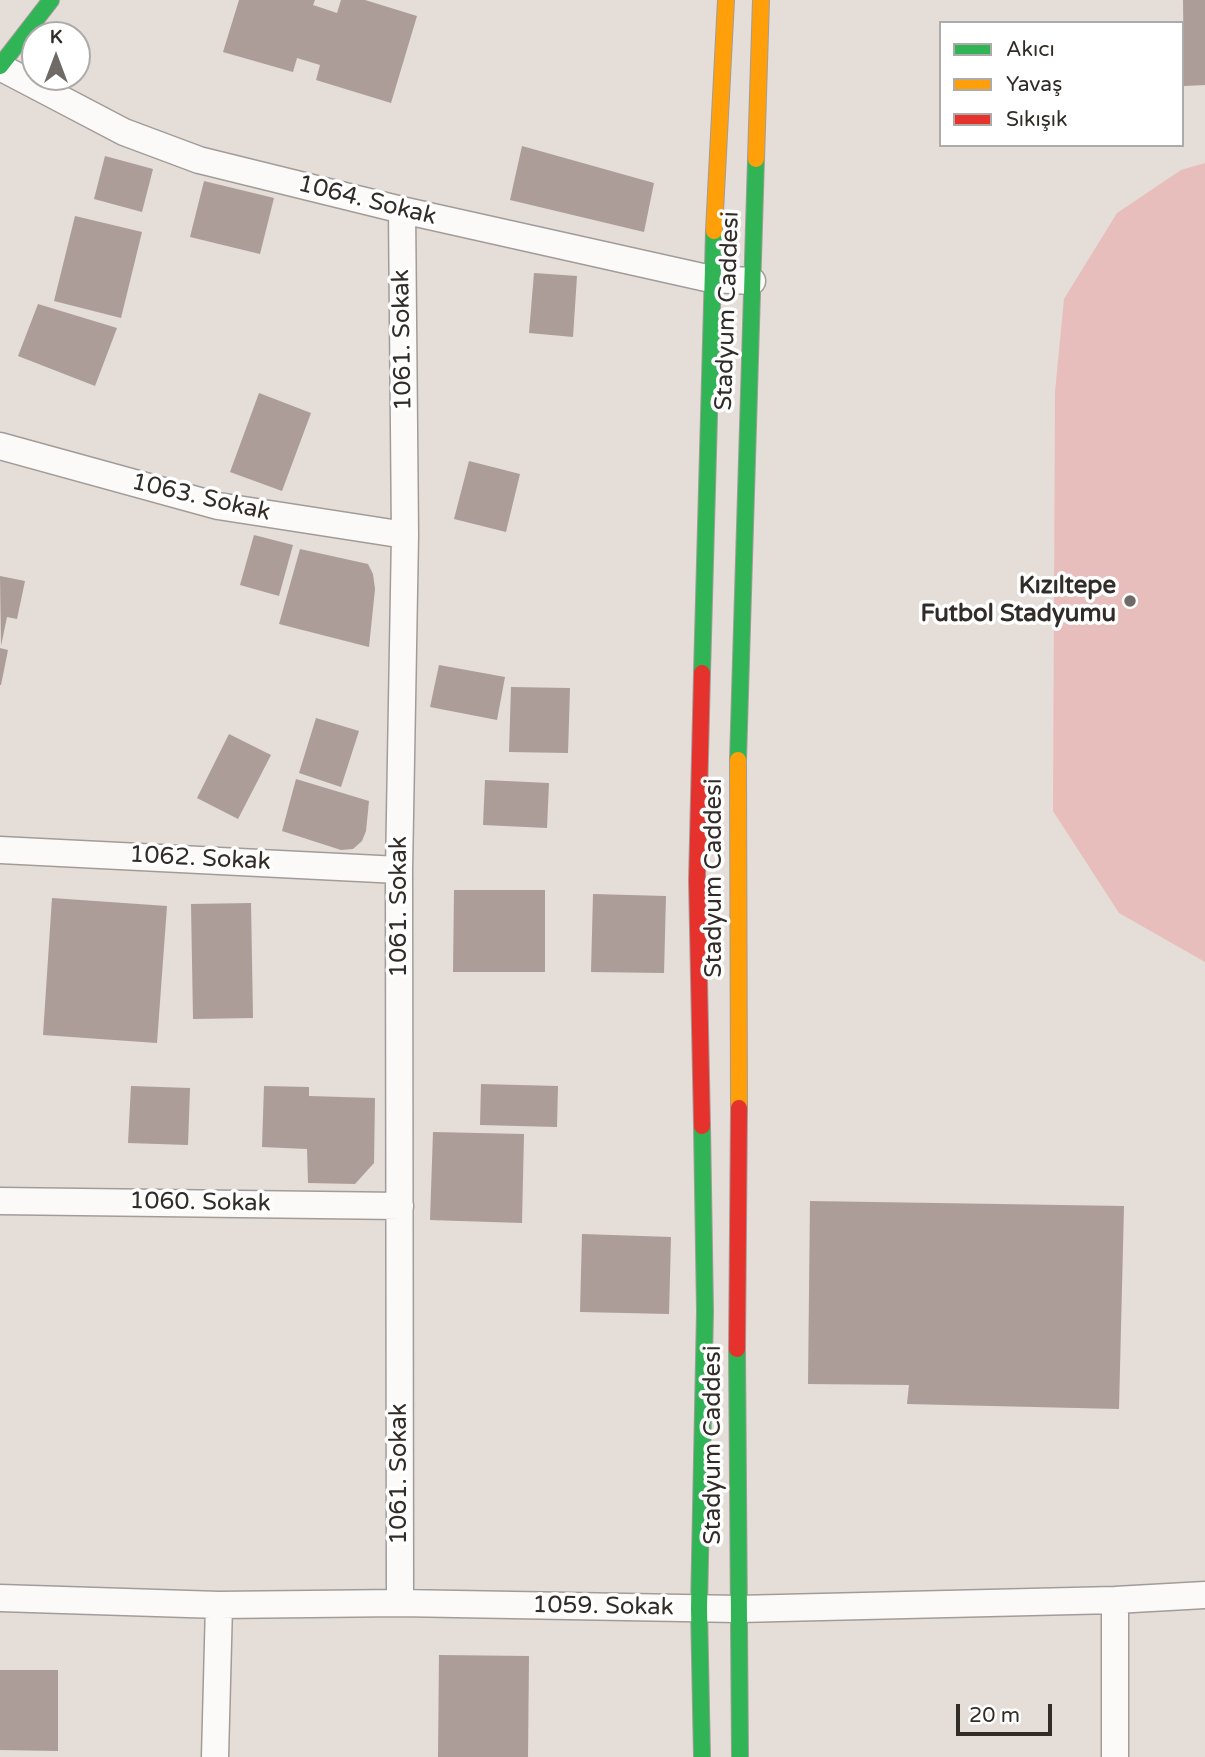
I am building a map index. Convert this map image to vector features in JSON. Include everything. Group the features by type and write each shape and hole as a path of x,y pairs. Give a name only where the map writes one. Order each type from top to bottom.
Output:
{"main road":[{"path":"0,67 51,0"},
{"path":"702,1757 699,1608 705,1311 697,880 710,279 726,0"},
{"name":"Stadyum Caddesi","path":"740,1757 736,1437 739,1121 738,729 761,0"}],"street":[{"name":"1064. Sokak","path":"0,67 124,132 199,160 402,211 710,279 752,281"},
{"name":"1061. Sokak","path":"400,1603 399,870 405,535 402,211"},
{"name":"1063. Sokak","path":"0,446 218,506 405,535"},
{"name":"1062. Sokak","path":"0,850 399,870"},
{"name":"1060. Sokak","path":"0,1201 400,1206"},
{"name":"1059. Sokak","path":"0,1598 219,1605 400,1603 738,1609 1115,1600 1205,1595"},
{"path":"1115,1600 1115,1757"},
{"path":"215,1757 219,1605"}],"shaded area":[{"name":"Kızıltepe Futbol Stadyumu","path":"1205,163 1205,962 1119,913 1053,811 1055,392 1064,299 1117,213 1181,170"}],"building":[{"path":"239,0 315,0 313,5 337,13 341,0 365,0 417,16 391,103 316,80 320,65 297,58 293,72 223,52"},
{"path":"1183,0 1205,0 1205,85 1184,86"},
{"path":"522,146 654,183 644,232 510,200"},
{"path":"105,156 153,169 142,212 94,199"},
{"path":"204,181 274,198 260,254 190,237"},
{"path":"75,216 142,232 121,318 54,301"},
{"path":"534,273 577,276 573,337 529,333"},
{"path":"38,304 117,328 95,386 18,356"},
{"path":"259,393 311,413 282,491 230,472"},
{"path":"469,461 520,474 506,532 454,519"},
{"path":"254,535 293,545 279,596 240,585"},
{"path":"300,549 368,564 373,574 375,589 369,647 279,624"},
{"path":"0,576 25,581 17,619 7,617 1,646"},
{"path":"0,648 8,650 1,685 0,685"},
{"path":"439,665 505,677 497,720 430,707"},
{"path":"511,687 570,688 568,753 509,752"},
{"path":"316,718 359,731 341,787 299,773"},
{"path":"229,734 271,755 238,819 197,798"},
{"path":"296,779 369,801 366,831 362,841 353,849 341,850 282,831"},
{"path":"485,780 549,783 547,828 483,825"},
{"path":"454,890 545,890 545,972 453,972"},
{"path":"593,894 666,896 664,973 591,972"},
{"path":"52,898 167,906 157,1043 43,1035"},
{"path":"251,903 253,1018 193,1019 191,904"},
{"path":"481,1084 558,1086 557,1127 480,1125"},
{"path":"131,1086 190,1088 188,1145 128,1143"},
{"path":"264,1086 309,1087 309,1096 375,1098 374,1163 355,1184 308,1183 307,1149 262,1147"},
{"path":"433,1132 524,1134 522,1223 430,1220"},
{"path":"810,1201 1124,1206 1119,1409 907,1404 909,1385 808,1384"},
{"path":"582,1234 671,1237 669,1314 580,1312"},
{"path":"439,1655 529,1656 528,1757 438,1757"},
{"path":"0,1670 58,1670 58,1751 0,1750"}],"traffic: fast":[{"path":"0,66 51,0"},
{"path":"738,760 756,159"},
{"path":"702,673 714,231"},
{"path":"702,1126 705,1311 699,1608 702,1757"},
{"path":"737,1349 740,1757"}],"traffic: slow":[{"path":"714,231 726,0"},
{"path":"756,159 761,0"},
{"path":"738,760 739,1108"}],"traffic: jam":[{"path":"702,673 697,880 702,1126"},
{"path":"737,1349 739,1108"}],"place":[{"name":"Kızıltepe Futbol Stadyumu","path":"1130,601"}]}
